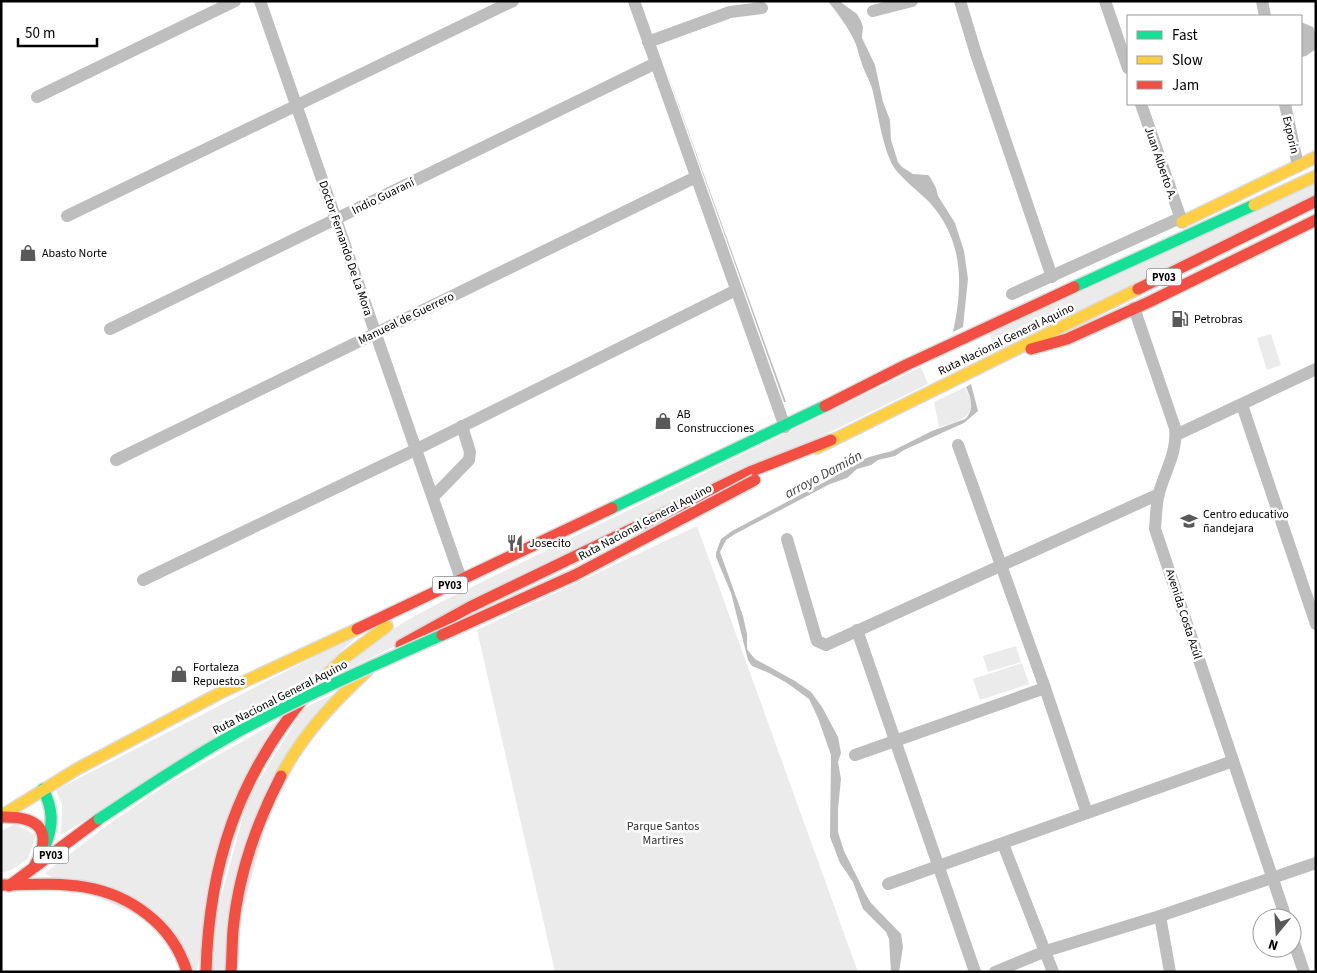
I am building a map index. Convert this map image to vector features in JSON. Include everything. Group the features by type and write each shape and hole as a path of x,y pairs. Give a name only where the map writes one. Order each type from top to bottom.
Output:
{"main road":[{"name":"PY03","path":"1040,303 1074,275 1181,220 1316,157"},
{"path":"1284,191 1316,168"},
{"name":"Ruta Nacional General Aquino","path":"1,816 43,789 222,692 785,428 904,366 1316,176"},
{"name":"Ruta Nacional General Aquino","path":"5,887 100,819 203,752 254,723 554,584 627,548 831,440 1316,202"},
{"name":"PY03","path":"1012,351 1036,348 1067,339 1316,220"},
{"path":"1109,304 1284,236"},
{"name":"PY03","path":"231,972 232,933 238,895 248,852 264,808 287,766 313,728 333,703 358,679 386,655 413,637 470,607 752,471 831,440"},
{"name":"PY03","path":"206,972 209,915 214,882 224,842 242,798 270,745 306,695 339,662 364,642 457,581"},
{"path":"34,868 51,832 53,812 43,789"},
{"path":"1,816 17,816 35,822 44,836 43,850"},
{"path":"5,887 71,883 102,889 118,895 142,910 162,928 177,948 187,972"}],"street":[{"path":"37,97 235,1"},
{"name":"Doctor Fernando De La Mora","path":"260,1 415,450 433,497 457,581"},
{"path":"67,216 513,1"},
{"path":"634,1 785,428"},
{"path":"873,11 912,1"},
{"path":"960,1 976,54 1052,276"},
{"path":"1105,1 1127,65"},
{"path":"1262,1 1265,15"},
{"path":"648,42 730,12 762,8"},
{"name":"Indio Guaraní","path":"110,329 656,63"},
{"name":"Juan Alberto A.","path":"1141,105 1181,220"},
{"name":"Exporin","path":"1284,105 1298,166"},
{"name":"Manueal de Guerrero","path":"116,460 696,177"},
{"path":"1012,294 1181,220"},
{"path":"143,580 415,450 736,290"},
{"name":"Avenida Costa Azúl","path":"1134,308 1176,435 1172,459 1159,494 1155,529 1282,908"},
{"path":"1176,435 1316,369"},
{"path":"1242,405 1311,596 1316,624"},
{"path":"433,497 469,460 470,452 462,426"},
{"path":"958,445 1045,688 1087,813"},
{"path":"787,539 817,641 826,645 1159,494"},
{"path":"857,630 975,972"},
{"path":"855,755 1045,688"},
{"path":"888,884 1233,761"},
{"path":"1003,844 1053,972"},
{"path":"995,972 1046,951 1160,916 1316,863"},
{"path":"1160,916 1170,972"},
{"path":"1299,958 1304,972"}],"green space":[{"path":"1316,182 1316,196 996,352 989,334"},
{"path":"1271,334 1281,365 1267,370 1257,338"},
{"path":"921,367 928,384 330,678 377,640 404,622 437,604"},
{"path":"965,387 971,402 969,413 961,420 939,427 934,402"},
{"name":"Parque Santos Martires","path":"697,526 858,972 555,972 477,630"},
{"path":"360,633 303,688 61,835 62,805 56,790"},
{"path":"1016,646 1021,662 988,672 983,656"},
{"path":"1022,663 1029,684 980,700 973,679"},
{"path":"334,694 283,761 226,972 213,972 215,920 248,798 304,708"},
{"path":"278,721 264,742 196,972 169,929 45,874 109,824 169,783"},
{"path":"15,824 36,835 28,859 11,870 1,873 1,831"}],"shaded area":[{"path":"828,1 839,1 857,14 861,21 863,27 862,38 875,65 883,102 890,120 891,140 898,162 913,174 928,175 930,177 938,196 955,223 964,251 968,279 963,327 953,332 959,281 955,248 941,218 930,203 903,178 891,162 872,89 855,42"},
{"path":"1302,22 1313,27 1316,35 1316,49 1302,57"},
{"path":"659,50 786,402 784,402"},
{"path":"971,384 978,411 964,423 904,450 895,456 878,460 871,465 857,469 847,478 830,484 735,534 726,540 720,552 743,616 747,634 747,649 755,659 811,692 822,707 838,737 841,753 838,762 841,779 838,832 844,851 866,895 871,903 901,934 903,947 899,972 891,972 889,939 886,932 863,909 853,882 840,863 830,837 831,755 818,718 809,699 787,683 752,666 748,660 731,593 716,553 721,539 732,531 832,478 839,470 869,457 892,451 932,431 965,419 971,407 971,399 966,387"}],"traffic: fast":[{"path":"1074,287 1254,205"},
{"path":"612,508 825,406"},
{"path":"99,819 165,775 259,720 337,682 442,635"},
{"path":"43,789 49,803 51,817 50,831 45,846"}],"traffic: slow":[{"path":"1182,222 1316,157"},
{"path":"1254,205 1316,176"},
{"path":"817,448 1138,289"},
{"path":"308,693 343,659 387,626"},
{"path":"1,816 77,769 222,692 357,629"},
{"path":"281,776 289,761 319,720 367,671"}],"traffic: jam":[{"path":"1138,289 1316,201"},
{"path":"1031,349 1067,339 1149,302 1316,220"},
{"path":"825,406 904,366 1074,287"},
{"path":"401,645 470,607 752,471 831,440"},
{"path":"442,635 575,575 755,480"},
{"path":"357,629 612,508"},
{"path":"206,972 208,932 213,894 221,858 232,823 246,789 263,757 308,693"},
{"path":"231,972 233,930 239,889 256,831 281,776"},
{"path":"1,817 25,819 40,828 43,835 43,844 34,867"},
{"path":"9,886 99,819"},
{"path":"1,885 41,884 78,886 114,895 131,903 161,927 177,948 187,972"}],"place":[{"name":"Abasto Norte","path":"28,253"},
{"name":"Petrobras","path":"1180,319"},
{"name":"AB Construcciones","path":"663,421"},
{"name":"Centro educativo ñandejara","path":"1189,521"},
{"name":"Josecito","path":"515,543"},
{"name":"Fortaleza Repuestos","path":"179,674"}],"water label":[{"name":"arroyo Damián","path":"823,474"}]}
